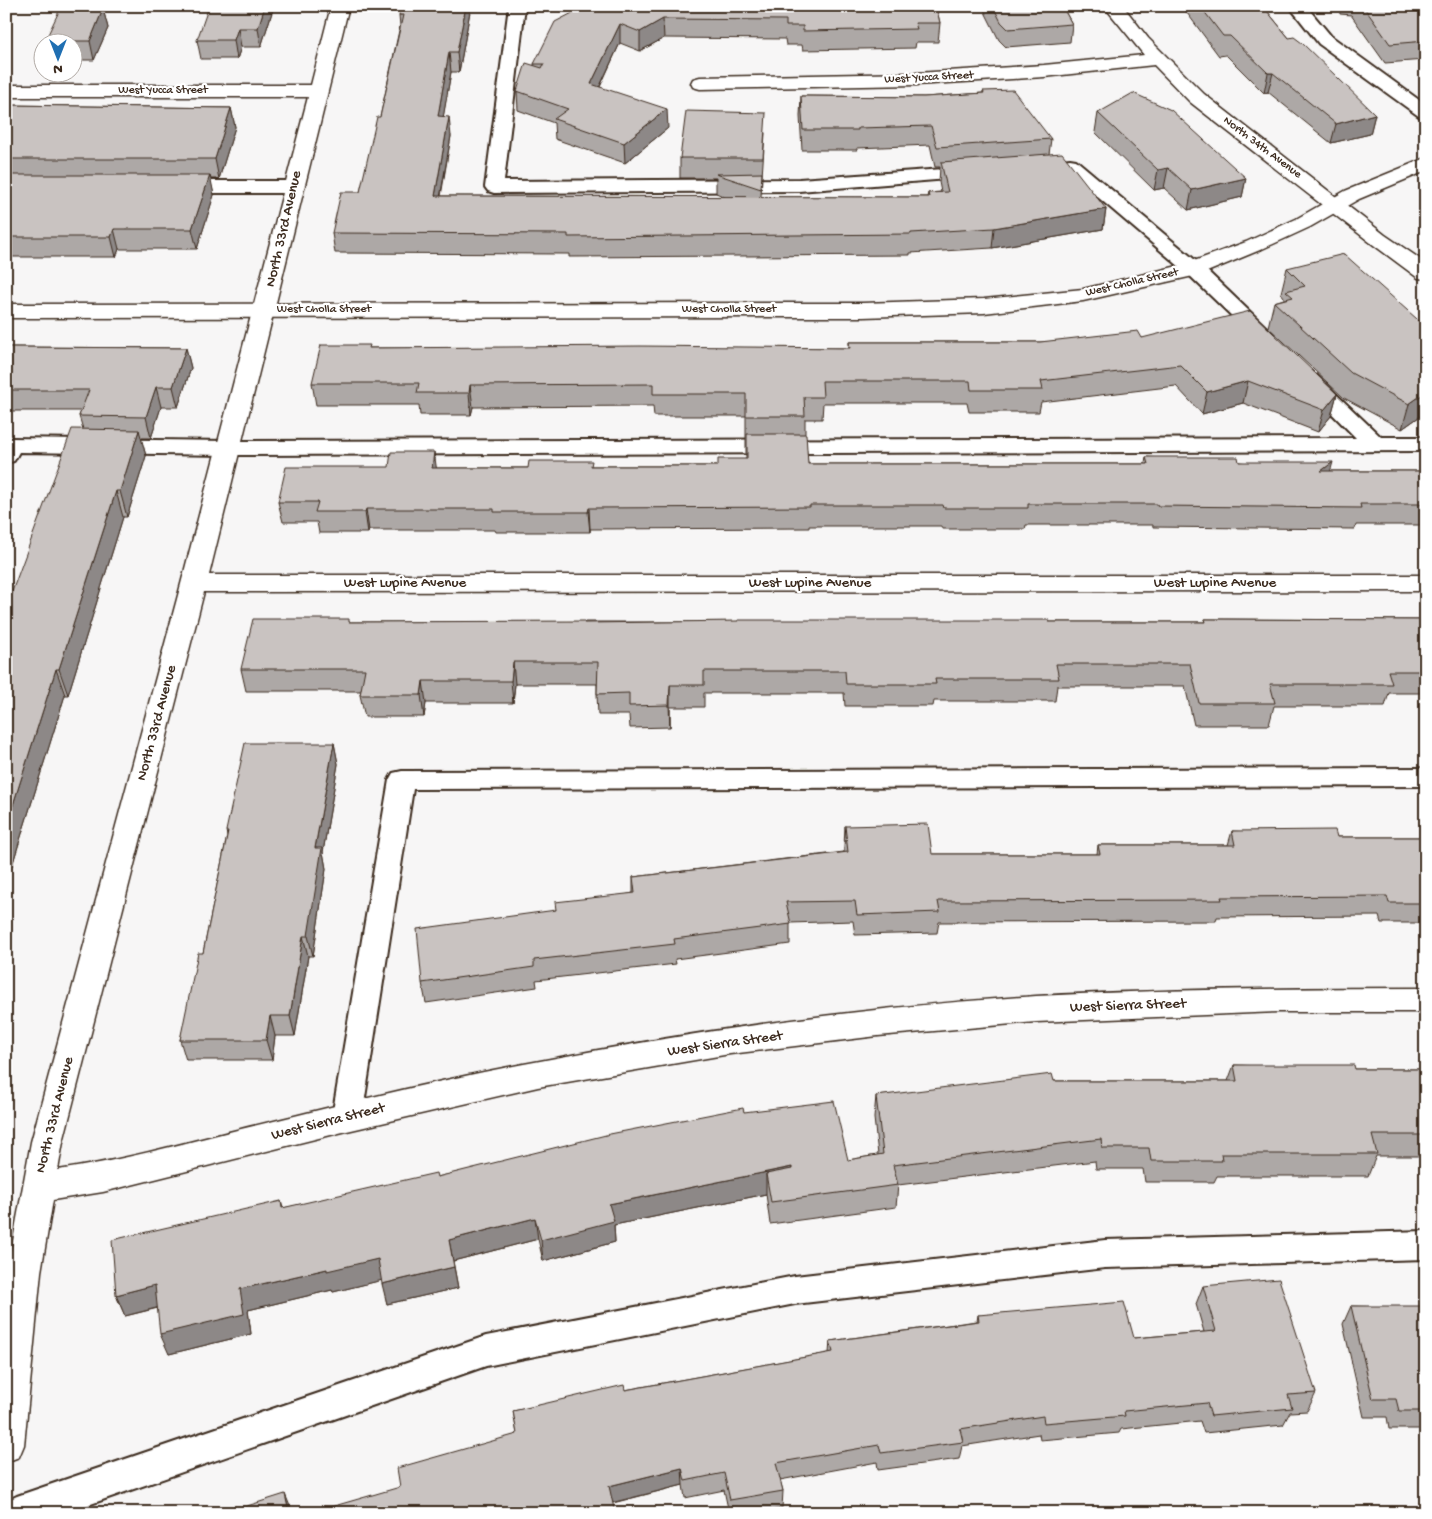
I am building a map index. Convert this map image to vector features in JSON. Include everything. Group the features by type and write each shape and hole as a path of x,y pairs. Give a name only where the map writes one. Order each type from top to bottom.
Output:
{"street":[{"name":"North 33rd Avenue","path":"6,1445 24,1272 47,1142 194,584 340,6"},
{"name":"North 34th Avenue","path":"1113,6 1158,59 1197,98 1378,240 1426,273"},
{"name":"West Yucca Street","path":"700,83 916,79 1044,71 1158,59"},
{"name":"West Yucca Street","path":"6,92 319,91"},
{"name":"West Cholla Street","path":"6,311 854,310 984,306 1083,295 1194,269 1253,246 1303,223 1352,195 1426,164"},
{"name":"West Lupine Avenue","path":"194,584 1426,583"},
{"name":"West Sierra Street","path":"38,1188 103,1178 347,1117 538,1074 730,1041 878,1023 1036,1009 1278,1000 1426,1000"}],"lane":[{"path":"518,6 494,187 799,185 993,170"},
{"path":"1298,6 1325,40 1426,113"},
{"path":"1022,168 1070,164 1194,269 1278,350"},
{"path":"165,187 294,187"},
{"path":"1299,370 1376,444"},
{"path":"6,456 11,444 227,448 1426,444"},
{"path":"347,1117 402,780 1426,777"},
{"path":"17,1513 486,1351 796,1290 1105,1254 1426,1245"}],"building":[{"path":"209,6 265,6 258,28 238,28 234,40 197,40"},
{"path":"401,6 466,6 457,52 449,52 438,116 449,117 435,196 929,197 928,193 948,192 941,162 1062,153 1106,209 994,228 911,234 568,237 568,234 332,233 341,192 360,192 377,117 380,117 403,15 399,15"},
{"path":"577,6 936,6 940,23 915,23 917,29 803,31 803,26 786,26 786,20 663,19 640,32 620,24 591,84 667,109 624,143 554,119 568,109 517,91 526,63 542,68 544,64 534,64 555,22 582,8"},
{"path":"993,6 1062,6 1072,24 1008,29 1001,22"},
{"path":"1200,6 1263,6 1289,38 1294,37 1302,43 1375,114 1336,124 1273,73 1268,73 1230,36 1223,36"},
{"path":"1363,6 1426,6 1426,41 1390,44"},
{"path":"60,9 103,9 90,41 82,41 82,32 49,32"},
{"path":"1013,90 1051,139 937,147 931,126 858,128 858,130 803,130 801,96 924,97"},
{"path":"1133,93 1171,110 1246,178 1192,190 1168,168 1158,170 1098,113"},
{"path":"6,105 231,108 215,159 6,159"},
{"path":"686,111 766,113 763,158 680,158"},
{"path":"762,173 761,189 716,174"},
{"path":"6,175 210,175 192,229 114,229 111,237 6,237"},
{"path":"1344,254 1426,327 1426,392 1409,404 1351,373 1274,302 1293,297 1286,291 1305,286 1287,268"},
{"path":"1250,311 1337,394 1324,410 1248,381 1207,392 1180,365 1041,381 1043,390 971,390 970,381 822,381 823,397 804,397 805,416 746,416 746,394 653,394 653,384 470,385 469,393 417,393 419,383 312,383 321,345 370,345 369,348 640,346 850,348 849,342 1040,342 1138,331 1142,338"},
{"path":"6,347 186,348 173,387 156,387 146,417 79,416 89,390 6,390"},
{"path":"72,429 139,430 120,491 116,491 59,669 56,669 6,827 6,597 10,597"},
{"path":"747,434 806,434 808,464 1148,464 1146,457 1238,457 1239,462 1333,462 1321,471 1426,471 1426,504 1360,504 1361,508 1158,506 1157,504 1028,504 1028,508 944,508 943,505 810,505 810,507 589,508 588,512 494,512 494,509 366,509 365,512 315,512 318,502 278,502 286,467 389,467 391,452 434,452 432,468 528,468 529,461 592,461 591,466 718,466 718,459 747,459"},
{"path":"253,619 349,619 349,622 584,621 584,623 738,620 1206,622 1205,619 1426,620 1426,671 1388,671 1392,684 1270,684 1275,703 1199,703 1190,664 1056,664 1059,679 935,679 936,684 846,684 845,671 704,671 704,685 670,685 669,705 629,706 629,693 597,694 598,662 513,662 511,681 423,681 421,695 360,695 365,669 241,669"},
{"path":"245,743 334,743 315,848 322,848 308,936 303,936 290,1016 270,1016 266,1040 180,1040 198,953 203,953"},
{"path":"928,824 932,854 1100,854 1098,845 1235,845 1232,831 1335,830 1337,837 1426,837 1426,903 1389,903 1387,896 1221,897 1222,900 938,901 940,912 857,915 855,901 786,902 791,924 674,939 675,944 534,960 534,967 422,983 417,929 556,910 555,902 635,893 633,877 848,852 845,826"},
{"path":"1234,1065 1354,1065 1355,1069 1426,1069 1426,1135 1372,1135 1377,1154 1221,1154 1222,1161 1151,1161 1149,1148 1102,1148 1101,1139 893,1165 898,1185 771,1202 766,1174 792,1169 792,1167 609,1204 614,1221 541,1240 535,1218 449,1240 454,1267 382,1284 378,1259 240,1289 244,1314 160,1334 155,1285 116,1295 112,1240 281,1201 282,1208 436,1173 437,1177 610,1134 743,1108 744,1112 834,1101 848,1160 883,1154 876,1096 1052,1074 1054,1081 1237,1081"},
{"path":"1279,1279 1316,1393 1288,1395 1292,1408 1211,1416 1207,1403 1124,1411 1125,1416 1044,1423 1043,1416 960,1429 963,1442 881,1453 879,1445 776,1463 783,1491 730,1500 724,1473 685,1481 682,1468 609,1486 615,1513 310,1513 400,1487 397,1468 517,1434 513,1411 624,1385 625,1390 833,1352 830,1341 979,1321 978,1315 1124,1302 1134,1338 1216,1331 1203,1286"},
{"path":"1351,1306 1425,1306 1426,1411 1399,1411 1396,1399 1373,1399"},
{"path":"285,1494 289,1513 225,1513"}]}
